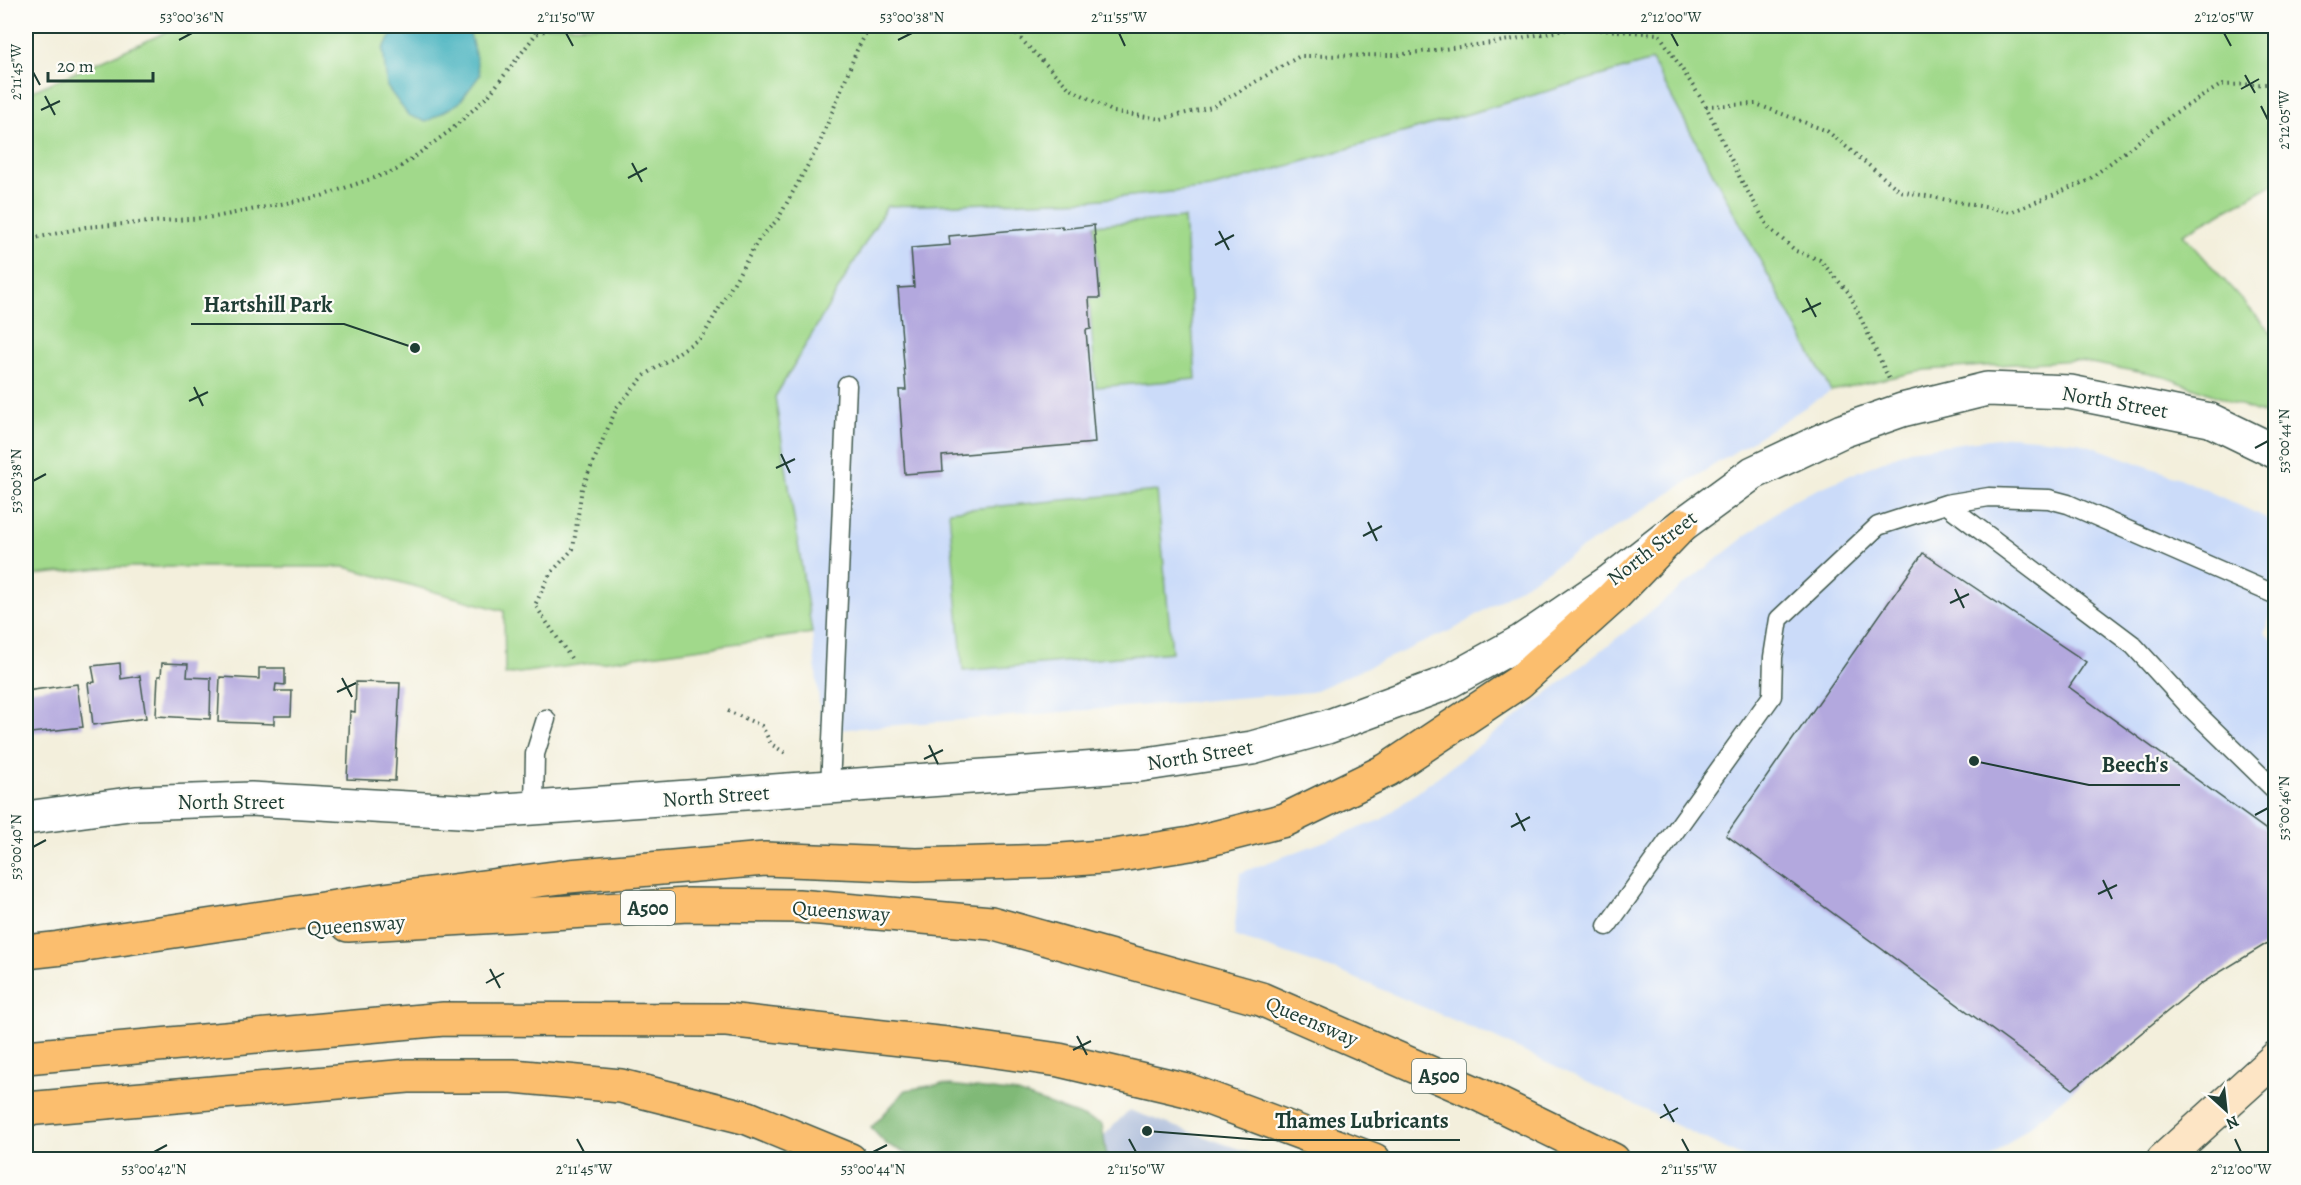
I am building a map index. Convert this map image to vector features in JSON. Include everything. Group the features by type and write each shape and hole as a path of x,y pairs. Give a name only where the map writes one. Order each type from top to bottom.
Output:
{"highway":[{"path":"58,948 383,900 569,876 765,859 916,865 1049,861 1114,856 1190,844 1285,820 1387,770 1519,682 1611,599 1682,525"},
{"name":"Queensway","path":"26,952 384,922 688,905 798,906 991,923 1261,999 1478,1094 1613,1160"},
{"path":"26,1057 444,1019 727,1020 947,1044 1059,1060 1187,1090 1374,1160"},
{"path":"26,1109 408,1076 513,1076 621,1086 748,1118 850,1160"}],"main road":[{"path":"2163,1160 2276,1058"}],"street":[{"name":"North Street","path":"26,818 136,802 251,799 477,812 1140,765 1252,748 1327,727 1444,684 1522,641 1609,582 1753,473 1842,431 1902,410 1987,389 2070,392 2210,420 2276,452"}],"lane":[{"path":"830,788 847,385"},
{"path":"1607,926 1772,696 1773,657 1779,619 1878,526 1946,504 1989,497 2049,499 2068,504 2276,595"},
{"path":"1946,504 2133,645 2189,706 2276,790"},
{"path":"534,808 534,754 546,719"}],"path":[{"path":"534,26 536,34"},
{"path":"26,240 86,227 215,217 322,196 396,170 451,130 489,95 536,34 559,26"},
{"path":"571,658 535,605 550,574 573,549 582,488 618,407 644,376 703,336 759,239 778,219 819,145 857,50 870,26"},
{"path":"1008,26 1069,88 1114,112 1161,119 1212,107 1300,56 1396,56 1492,43 1576,28 1659,34 1706,106 1741,180 1769,228 1796,251 1820,260 1849,293 1902,410"},
{"path":"1706,106 1756,104 1827,131 1900,191 2011,212 2087,181 2175,113 2221,85 2266,84 2276,78"},
{"path":"728,711 762,726 771,744 799,763 798,790"}],"shaded area":[{"path":"1652,61 1831,391 1456,628 1311,692 822,731 812,633 775,397 887,206 1091,200 1211,188"},
{"path":"2012,436 2079,442 2180,478 2275,522 2275,604 2264,633 2276,643 2275,938 2202,983 1990,1159 1747,1159 1491,1036 1343,973 1234,936 1240,873 1381,820 1545,695 1790,501 1909,450"},
{"path":"1129,1110 1267,1159 1080,1160"}],"green space":[{"path":"180,26 2275,26 2275,183 2183,234 2275,337 2275,418 2165,377 2075,360 1925,370 1831,391 1652,61 1211,188 1091,200 887,206 775,397 812,633 505,675 504,611 345,567 111,567 26,576 26,94"},
{"path":"1184,218 1196,379 1096,387 1089,298 1100,297 1094,225"},
{"path":"1157,491 1172,652 963,671 949,511"},
{"path":"941,1084 1018,1093 1102,1124 1107,1159 918,1159 886,1144 871,1128 906,1090"}],"water":[{"path":"397,26 467,26 469,29 480,75 459,103 426,122 408,115 387,87 383,49"}],"building":[{"path":"26,26 34,26 35,28 26,32"},
{"path":"1094,225 1100,298 1089,298 1091,329 1086,330 1095,443 942,456 943,471 905,474 899,390 906,390 898,288 914,287 911,248 950,245 949,236"},
{"path":"1923,553 2086,662 2069,687 2276,837 2276,938 2202,983 2073,1089 1726,835"},
{"path":"120,663 121,679 140,676 146,718 93,725 88,683 95,682 92,666"},
{"path":"162,663 188,664 187,677 211,678 210,719 156,716 158,676 161,676"},
{"path":"259,668 285,668 285,685 276,684 275,691 292,691 291,716 274,716 274,724 218,722 220,677 259,679"},
{"path":"356,682 400,683 395,781 347,779 350,711 355,712"},
{"path":"77,684 83,727 31,733 26,691"}],"place":[{"name":"Hartshill Park","path":"415,348"},
{"name":"Beech's","path":"1974,761"},
{"name":"Thames Lubricants","path":"1147,1131"}]}
